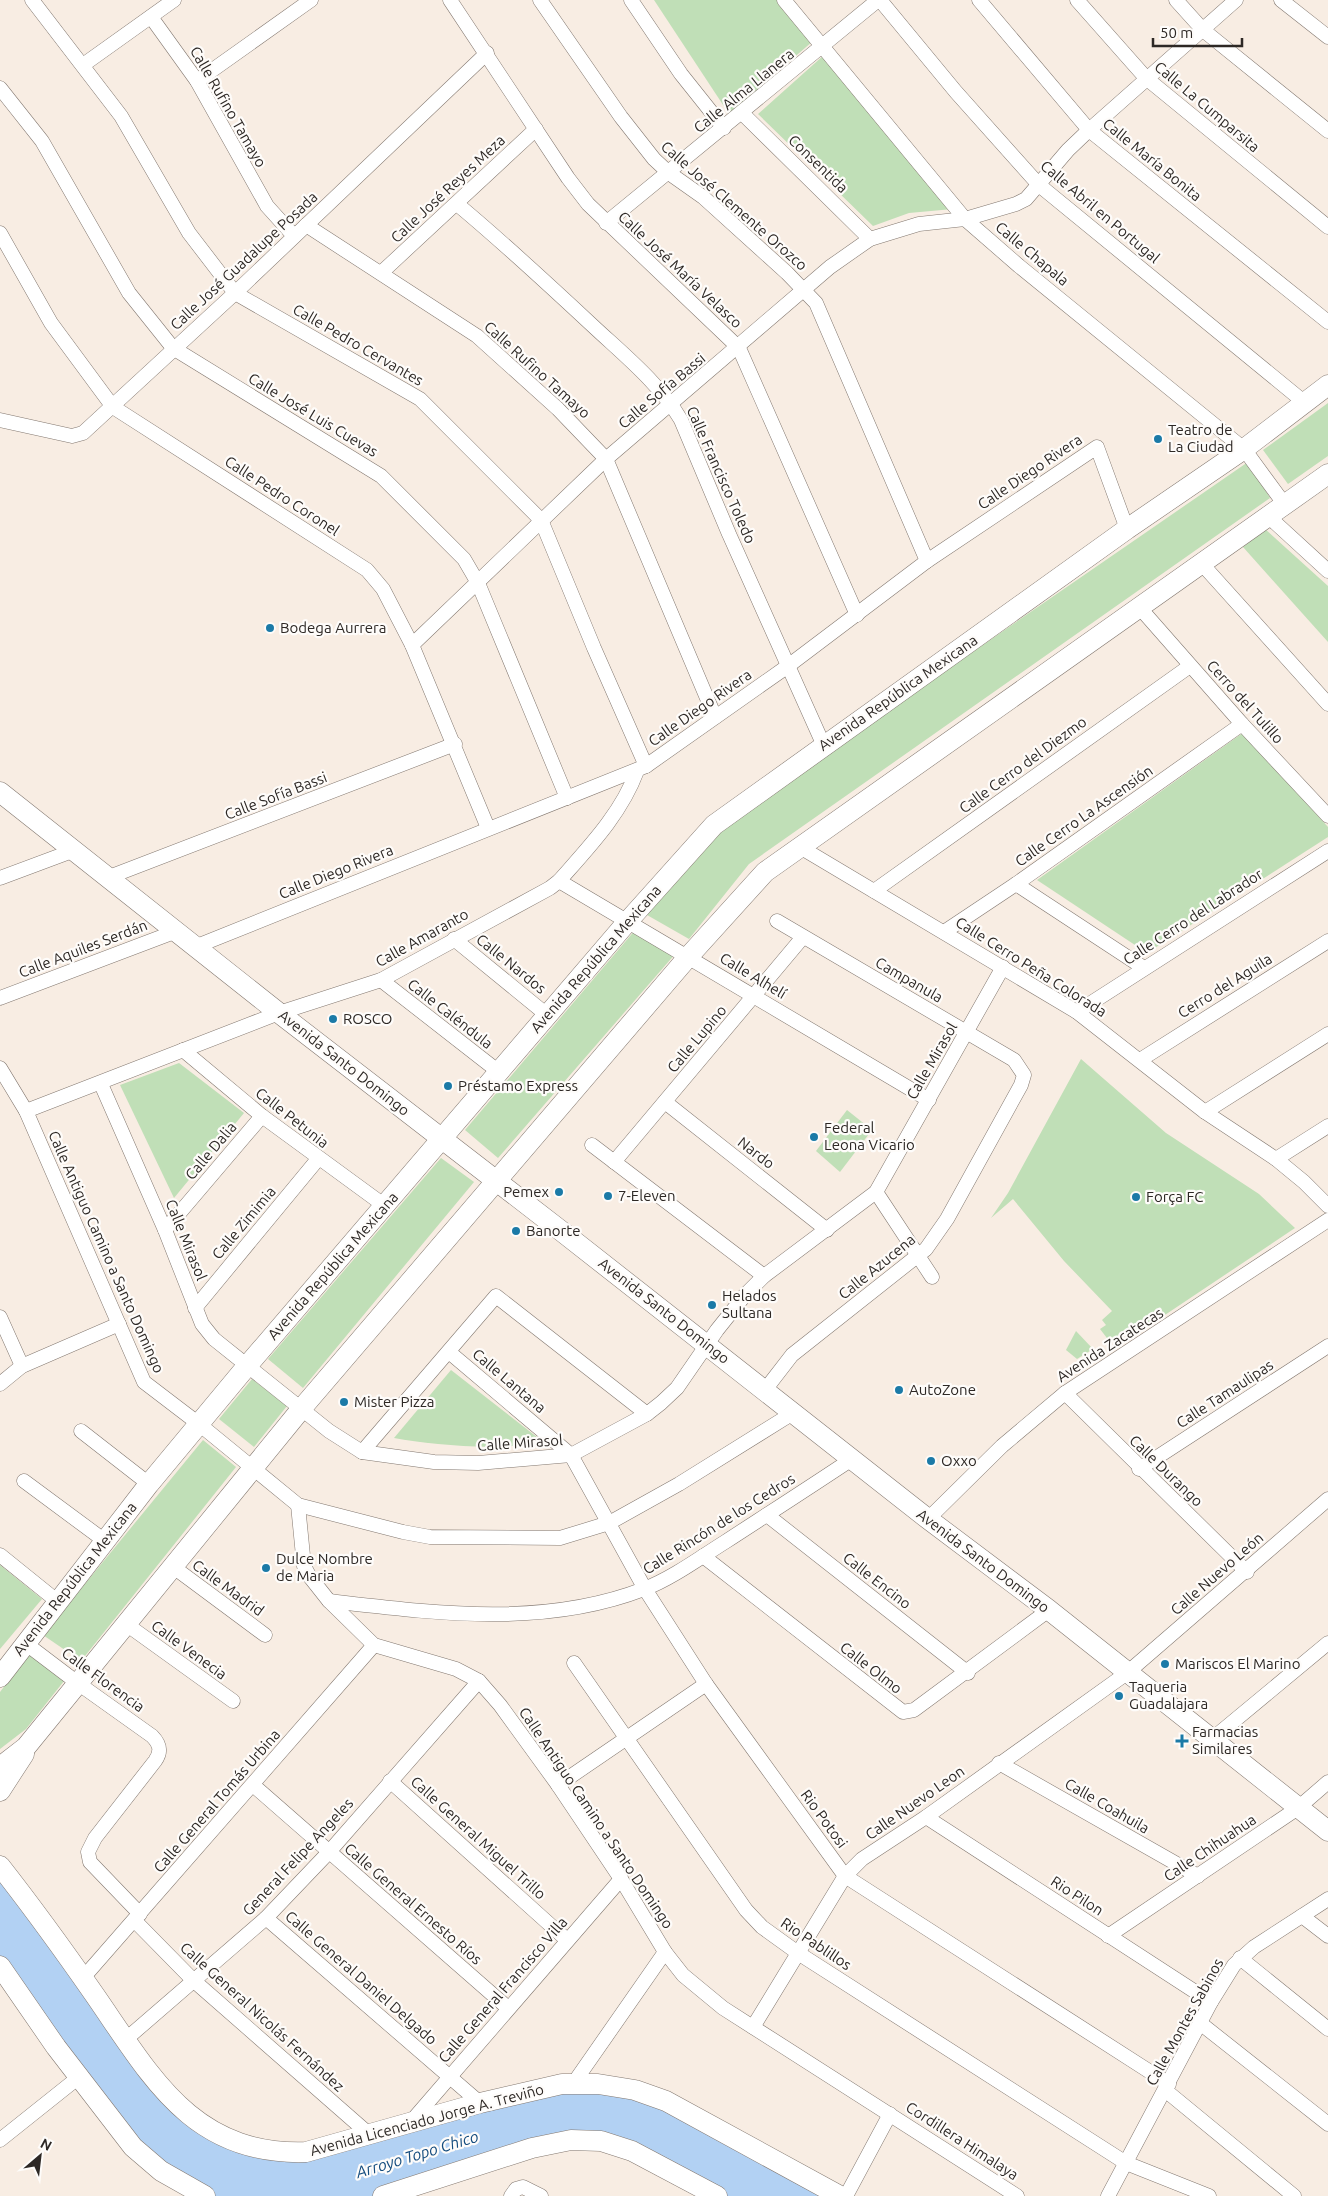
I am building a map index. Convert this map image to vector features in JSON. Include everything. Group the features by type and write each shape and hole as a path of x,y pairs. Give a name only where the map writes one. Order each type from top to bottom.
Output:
{"main road":[{"name":"Avenida República Mexicana","path":"0,1678 25,1642 149,1484 247,1366 628,921 714,825 1127,529 1244,449 1328,385"},
{"path":"0,1767 26,1747 252,1466 688,957 765,872 1285,505 1326,479"},
{"name":"Avenida Santo Domingo","path":"0,792 197,946 279,1013 442,1138 928,1519 1049,1610 1328,1831"},
{"path":"0,1790 21,1760 26,1747"},
{"name":"Avenida Licenciado Jorge A. Treviño","path":"1,1864 125,2040 172,2100 192,2118 235,2142 282,2153 306,2152 480,2102 573,2084 598,2084 635,2090 666,2101 840,2196"},
{"path":"0,1966 23,2001 79,2077 118,2129 144,2159 205,2196"},
{"path":"0,1980 23,2001"},
{"path":"382,2196 532,2148 571,2140 601,2142 632,2151 718,2196"}],"street":[{"name":"Calle Pedro Cervantes","path":"32,0 121,116 189,233 235,293 420,399 542,520 641,768"},
{"path":"83,65 174,0"},
{"path":"197,81 311,0"},
{"name":"Calle José María Velasco","path":"450,0 487,53 568,178 606,223 739,348 857,615"},
{"name":"Calle José Clemente Orozco","path":"540,0 635,137 669,173 703,197 805,290 816,303 927,561"},
{"path":"631,0 682,74 724,128"},
{"name":"Calle Chapala","path":"784,0 965,219 1019,266 1244,449 1285,505"},
{"name":"Calle Alma Llanera","path":"606,223 879,0"},
{"name":"Calle Abril en Portugal","path":"879,0 956,92 1039,185 1304,402"},
{"name":"Calle María Bonita","path":"980,0 1089,130 1328,322"},
{"name":"Calle La Cumparsita","path":"1078,0 1146,78 1328,226"},
{"path":"1176,0 1204,30 1328,132"},
{"name":"Calle Sofía Bassi","path":"412,645 606,459 739,348 830,267 870,239 919,224 965,219 1016,204 1026,199 1068,150 1089,130 1236,0"},
{"path":"1281,0 1328,37"},
{"name":"Calle Rufino Tamayo","path":"151,17 197,81 267,206 294,236"},
{"name":"Calle José Guadalupe Posada","path":"0,420 72,436 82,432 113,407 173,348 235,293 487,53"},
{"name":"Calle José Luis Cuevas","path":"0,88 42,141 129,294 173,348 380,476 464,559 478,583 567,798"},
{"name":"Consentida","path":"742,113 870,239"},
{"name":"Calle José Reyes Meza","path":"381,273 536,129"},
{"name":"Calle Francisco Toledo","path":"457,204 610,342 672,404 681,420 824,746"},
{"name":"Calle Rufino Tamayo","path":"306,226 477,336 558,409 606,459 715,716"},
{"name":"Calle Pedro Coronel","path":"0,233 51,323 113,407 367,570 383,589 412,645 455,744 488,828"},
{"name":"Calle Diego Rivera","path":"197,946 641,768 788,666 927,561 1097,447 1127,529"},
{"path":"1269,517 1328,571"},
{"path":"1202,564 1328,704"},
{"name":"Cerro del Tulillo","path":"1140,608 1242,724 1328,816"},
{"name":"Calle Cerro del Diezmo","path":"874,891 1190,666"},
{"name":"Calle Cerro La Ascensión","path":"944,932 1016,884 1242,724"},
{"name":"Calle Sofía Bassi","path":"109,877 455,744"},
{"name":"Calle Amaranto","path":"26,1111 101,1084 279,1013 381,980 559,881 614,815 641,768"},
{"name":"Calle Cerro Peña Colorada","path":"800,847 1077,1012 1206,1112 1276,1159 1304,1182 1328,1206"},
{"path":"0,878 75,850"},
{"name":"Calle Cerro del Labrador","path":"1077,1012 1328,851"},
{"name":"Calle Alhelí","path":"559,881 929,1100"},
{"path":"1016,884 1144,968"},
{"name":"Campanula","path":"777,921 1014,1060 1022,1070"},
{"name":"Calle Aquiles Serdán","path":"0,998 177,931"},
{"name":"Calle Lupino","path":"614,1162 804,937"},
{"name":"Calle Nardos","path":"454,939 547,1015"},
{"name":"Cerro del Aguila","path":"1140,1060 1328,941"},
{"name":"Calle Mirasol","path":"101,1084 165,1230 195,1308 207,1332 247,1366 348,1445 362,1452 434,1462 478,1463 571,1455 647,1414 677,1388 729,1313 764,1276 876,1192 1003,967"},
{"name":"Calle Caléndula","path":"381,980 499,1072"},
{"path":"1206,1112 1328,1034"},
{"name":"Calle Petunia","path":"184,1050 262,1116 318,1160 385,1206"},
{"name":"Calle Antiguo Camino a Santo Domingo","path":"0,1068 26,1111 144,1382 252,1466 298,1505 403,1532 456,1539 560,1538 609,1523 679,1484 793,1413"},
{"name":"Calle Azucena","path":"765,1390 792,1355 918,1256 932,1242 947,1219 1024,1080 1022,1070"},
{"name":"Nardo","path":"665,1102 827,1230"},
{"name":"Calle Dalia","path":"165,1230 262,1116"},
{"path":"1276,1159 1328,1126"},
{"path":"592,1145 764,1276"},
{"name":"Calle Zimimia","path":"195,1308 318,1160"},
{"path":"876,1192 932,1277"},
{"name":"Avenida Zacatecas","path":"928,1519 1002,1446 1065,1393 1328,1222"},
{"path":"362,1452 496,1296 647,1414"},
{"path":"0,1317 22,1366"},
{"path":"0,1384 22,1366 119,1324"},
{"name":"Calle Tamaulipas","path":"1139,1469 1328,1346"},
{"name":"Calle Lantana","path":"449,1352 571,1455"},
{"name":"Calle Durango","path":"1065,1393 1139,1469 1246,1572"},
{"path":"82,1431 149,1484"},
{"name":"Rio Potosi","path":"571,1455 645,1589 706,1684 844,1876 1167,2087 1293,2196"},
{"name":"Calle Rincón de los Cedros","path":"330,1601 452,1614 558,1611 586,1607 645,1589 703,1556 852,1459"},
{"path":"24,1480 105,1541"},
{"name":"Calle Nuevo León","path":"1127,1673 1246,1572 1328,1499"},
{"name":"Calle Antiguo Camino a Santo Domingo","path":"298,1505 304,1566 310,1577 330,1601 374,1645 456,1669 479,1681 500,1705 558,1785 665,1952 683,1975 702,1992 753,2027 890,2114"},
{"name":"Calle Encino","path":"767,1515 968,1673"},
{"path":"0,1555 57,1601"},
{"name":"Calle Olmo","path":"703,1556 903,1712 914,1710 968,1673 1049,1610"},
{"name":"Calle Madrid","path":"172,1566 266,1635"},
{"name":"Calle Venecia","path":"126,1624 233,1701"},
{"name":"Calle Florencia","path":"25,1642 78,1684 152,1736 160,1746"},
{"path":"1211,1740 1328,1643"},
{"name":"Calle General Tomás Urbina","path":"83,1978 138,1918 374,1645"},
{"name":"Rio Pablillos","path":"574,1663 746,1910 762,1927 798,1953 1126,2163 1209,2196"},
{"name":"Calle Nuevo Leon","path":"753,2027 844,1876 862,1859 926,1817 1127,1673"},
{"name":"General Felipe Angeles","path":"125,2040 266,1918 329,1852 479,1681"},
{"path":"558,1785 706,1684"},
{"name":"Calle General Nicolás Fernández","path":"160,1746 159,1756 95,1838 88,1852 90,1862 193,1980 370,2135"},
{"name":"Calle Coahuila","path":"999,1764 1198,1876"},
{"name":"Calle General Miguel Trillo","path":"390,1781 567,1940"},
{"name":"Calle Chihuahua","path":"1108,1936 1298,1808 1328,1782"},
{"name":"Calle General Ernesto Ríos","path":"253,1785 508,2008"},
{"name":"Rio Pilon","path":"926,1817 1211,2002"},
{"name":"Calle General Francisco Villa","path":"410,2123 620,1879"},
{"name":"Calle Montes Sabinos","path":"1108,2196 1211,2002 1240,1958 1328,1898"},
{"path":"1302,1916 1328,1936"},
{"name":"Calle General Daniel Delgado","path":"266,1918 480,2102"},
{"path":"573,2084 665,1952"},
{"path":"1240,1958 1328,2029"},
{"path":"1200,2023 1328,2124"},
{"path":"0,2140 79,2077"},
{"path":"846,2196 890,2114"},
{"name":"Cordillera Himalaya","path":"890,2114 1017,2196"},
{"path":"515,2192 541,2196"}],"green space":[{"path":"654,0 781,0 813,41 729,114"},
{"path":"824,55 953,209 909,213 873,226 758,114"},
{"path":"1328,403 1328,456 1288,484 1263,450"},
{"path":"1248,462 1270,498 749,864 689,939 647,915 722,825"},
{"path":"1265,529 1328,586 1328,642 1243,547"},
{"path":"1244,732 1328,827 1328,837 1147,953 1037,880"},
{"path":"636,929 676,953 498,1158 465,1130"},
{"name":"Força FC","path":"1081,1059 1166,1133 1259,1194 1295,1228 1132,1337 1128,1331 1110,1342 1100,1329 1106,1325 1102,1320 1112,1311 1064,1261 1013,1199 991,1218 1008,1193"},
{"path":"179,1063 244,1113 174,1198 120,1085"},
{"path":"847,1110 872,1130 840,1172 816,1151"},
{"path":"441,1158 474,1182 303,1388 268,1359"},
{"path":"1076,1331 1093,1349 1077,1359 1066,1350"},
{"path":"451,1370 542,1441 489,1447 448,1445 394,1438"},
{"path":"252,1379 287,1406 254,1447 219,1419"},
{"path":"203,1440 236,1467 81,1661 43,1635"},
{"path":"0,1565 42,1599 0,1649"},
{"path":"29,1653 64,1681 26,1729 0,1749 0,1692"}],"water":[{"name":"Arroyo Topo Chico","path":"0,1866 191,2118 281,2153 562,2084 635,2090 840,2196 717,2196 632,2151 571,2140 383,2196 205,2196 161,2171 0,1966"}],"place":[{"name":"Teatro de La Ciudad","path":"1158,439"},
{"name":"Bodega Aurrera","path":"270,628"},
{"name":"ROSCO","path":"333,1019"},
{"name":"Préstamo Express","path":"448,1086"},
{"name":"Federal Leona Vicario","path":"814,1137"},
{"name":"Pemex","path":"559,1192"},
{"name":"7-Eleven","path":"608,1196"},
{"name":"Força FC","path":"1136,1197"},
{"name":"Banorte","path":"516,1231"},
{"name":"Helados Sultana","path":"712,1305"},
{"name":"AutoZone","path":"899,1390"},
{"name":"Mister Pizza","path":"344,1402"},
{"name":"Oxxo","path":"931,1461"},
{"name":"Dulce Nombre de Maria","path":"266,1568"},
{"name":"Mariscos El Marino","path":"1165,1664"},
{"name":"Taqueria Guadalajara","path":"1119,1696"},
{"name":"Farmacias Similares","path":"1182,1741"}]}
